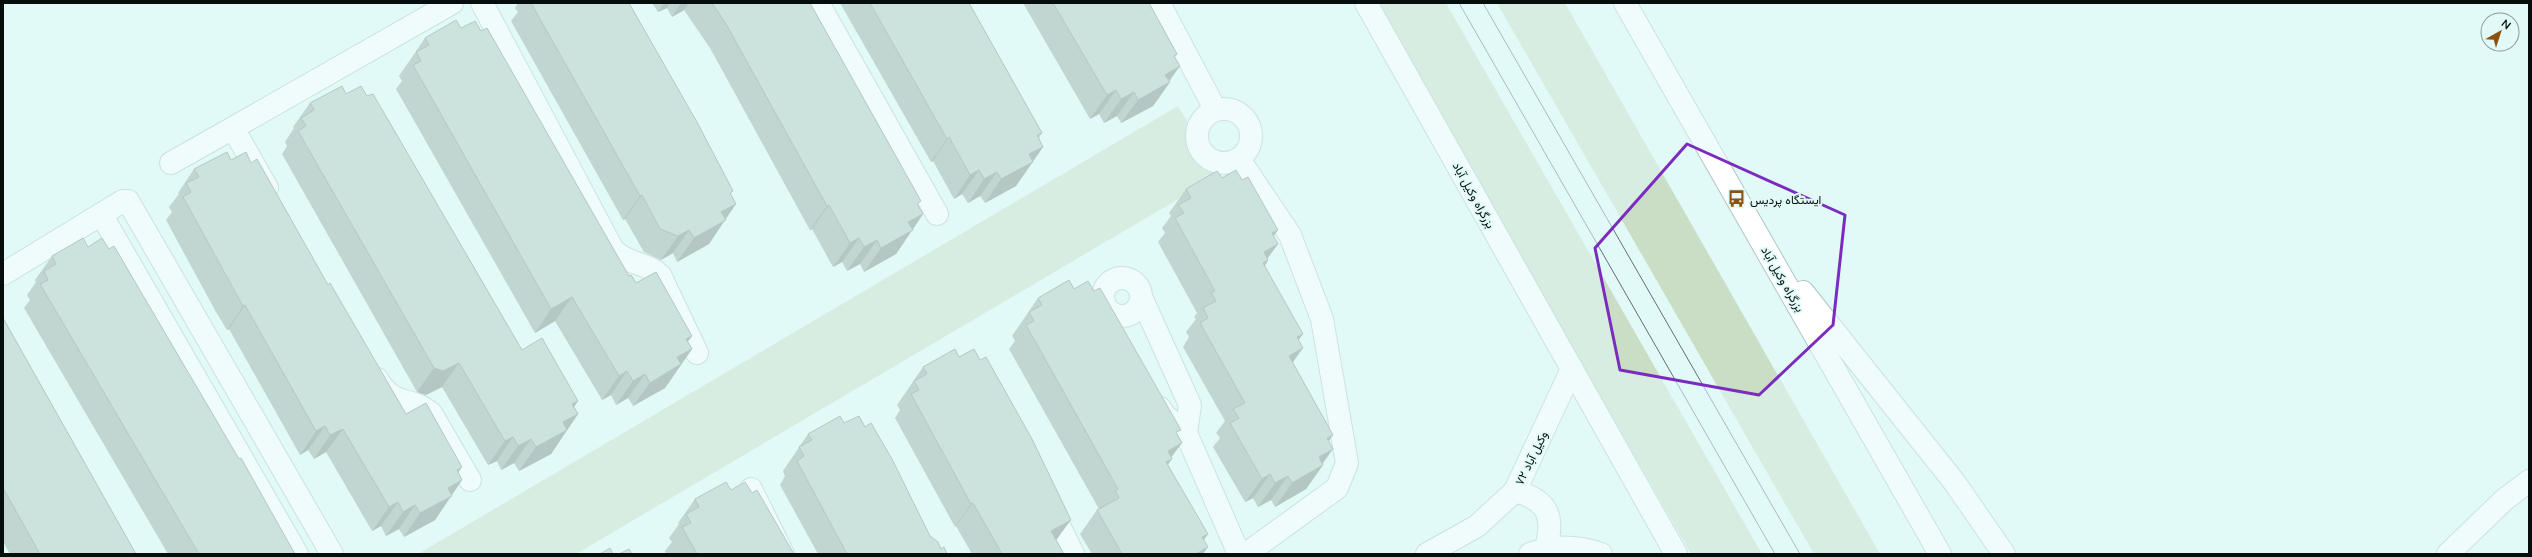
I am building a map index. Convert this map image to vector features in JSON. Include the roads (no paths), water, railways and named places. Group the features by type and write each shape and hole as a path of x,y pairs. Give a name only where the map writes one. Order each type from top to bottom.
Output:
{"main road":[{"path":"171,163 452,3"},
{"path":"482,3 614,250 622,259 653,269 660,275 697,353"},
{"path":"818,3 937,214"},
{"path":"1159,3 1215,109"},
{"name":"بزرگراه وکیل آباد","path":"1366,3 1676,554"},
{"name":"بزرگراه وکیل آباد","path":"1626,3 1940,554"},
{"path":"1223,108 1236,111 1244,117 1250,127 1252,136 1248,150 1239,159 1219,163 1206,156 1199,146 1197,135 1199,126 1207,115 1215,109 1223,108"},
{"path":"233,128 277,204"},
{"path":"1239,159 1290,235 1322,318 1347,463 1337,488 1246,554"},
{"path":"3,274 123,201 128,201 332,554"},
{"path":"101,214 297,554"},
{"path":"1759,236 1955,484 2004,554"},
{"path":"1123,339 1103,302 1104,291 1110,282 1121,278 1132,280 1139,288 1142,299 1190,405 1186,433"},
{"path":"1109,311 1118,316 1129,316 1138,309 1142,299"},
{"path":"369,364 385,391 392,398 423,406 434,416 470,480"},
{"name":"۷۲ وکیل آباد","path":"1427,554 1477,526 1515,491 1572,369"},
{"path":"1149,388 1164,415 1186,433 1239,554"},
{"path":"2448,554 2504,500 2529,481"},
{"path":"1039,483 1073,554"},
{"path":"751,489 783,554"},
{"path":"1515,491 1533,496 1546,510 1551,529 1538,551"},
{"path":"1538,551 1586,549 1601,554"}],"tram line":[{"path":"1459,3 1775,554"},
{"path":"1483,3 1800,554"}],"place":[{"name":"ایستگاه پردیس","path":"1737,199"}]}
